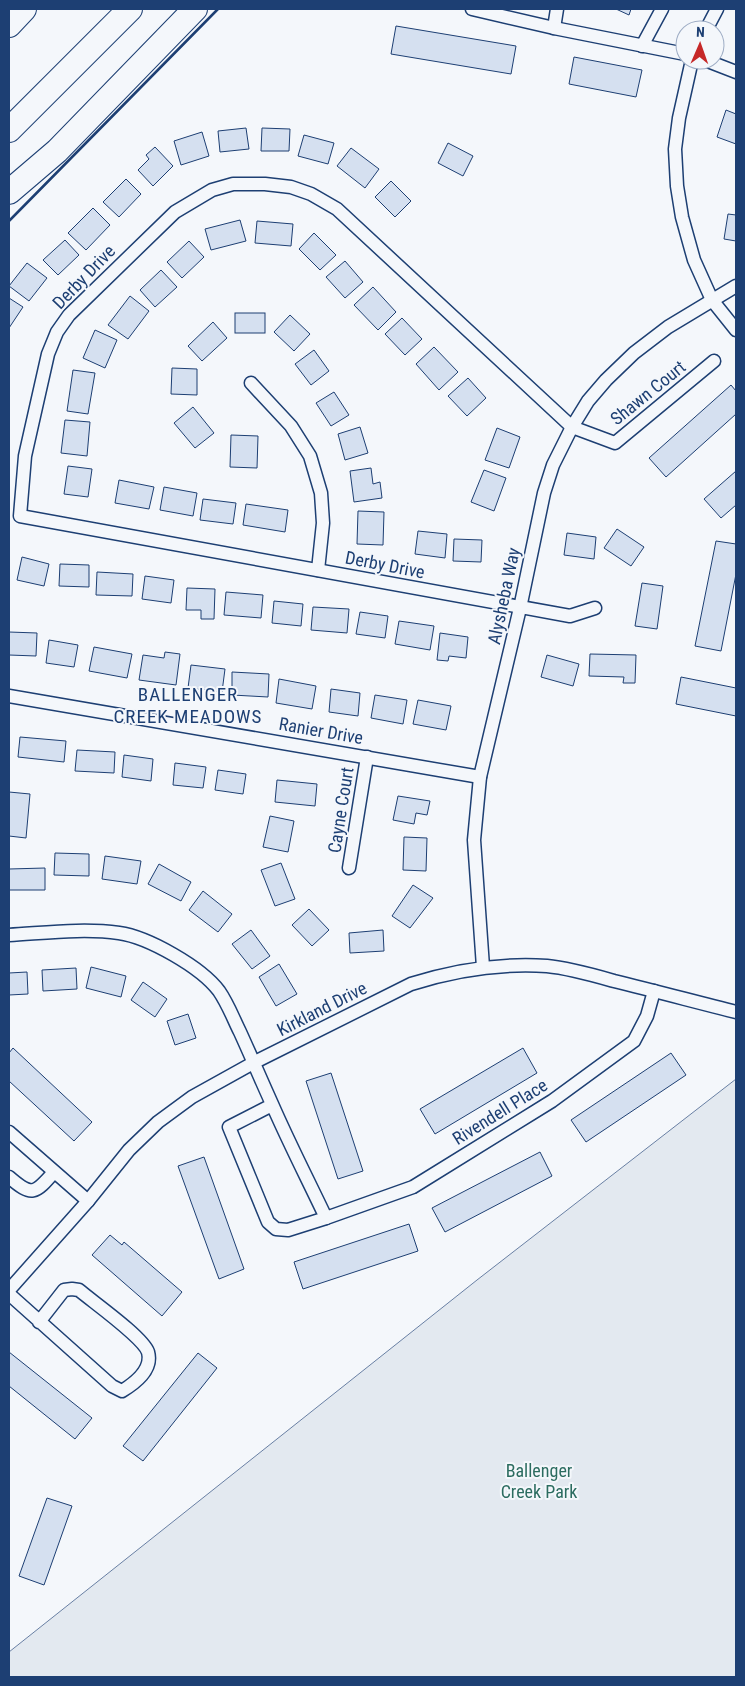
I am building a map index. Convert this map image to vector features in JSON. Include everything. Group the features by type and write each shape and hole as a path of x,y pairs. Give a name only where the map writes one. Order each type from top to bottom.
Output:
{"highway":[{"path":"9,25 24,9"},
{"path":"9,130 130,9"},
{"path":"9,192 57,151 196,9"}],"street":[{"path":"472,9 554,28 675,52"},
{"path":"554,28 558,9"},
{"path":"642,46 662,9"},
{"path":"690,70 678,118 675,150 677,186 682,217 694,260 712,300 736,330"},
{"name":"Derby Drive","path":"572,427 336,209 311,194 298,189 265,184 233,184 212,190 175,212 69,315 57,332 48,354 25,456 20,516 520,608 570,616 595,608"},
{"name":"Alysheba Way","path":"483,967 474,840 480,777 520,608 544,493 553,465 572,427 588,401 606,380 634,353 668,327 736,286"},
{"name":"Shawn Court","path":"572,427 615,442 714,361"},
{"path":"251,383 291,426 310,456 321,493 323,524 318,570"},
{"name":"Ranier Drive","path":"9,696 480,777"},
{"name":"Cayne Court","path":"349,868 367,757"},
{"path":"9,935 85,932 120,933 170,952 194,968 218,990 228,1008 255,1062 272,1105 326,1218"},
{"name":"Kirkland Drive","path":"9,1292 88,1201 129,1150 158,1122 192,1097 255,1062 411,984 439,975 483,967 513,965 549,966 736,1012"},
{"name":"Rivendell Place","path":"272,1105 229,1127 268,1222 276,1229 288,1230 413,1187 552,1101 634,1040 647,1016 654,991"},
{"path":"9,1132 88,1201"},
{"path":"9,1177 22,1188 34,1191 40,1188 54,1172"},
{"path":"9,1292 39,1322 112,1386 122,1391 146,1371 148,1351 136,1337 79,1290 64,1290 39,1322"}],"green space":[{"name":"Ballenger Creek Park","path":"736,1079 736,1677 9,1677 9,1652 477,1280"}],"building":[{"path":"616,9 631,9 629,15"},
{"path":"396,26 516,46 511,74 391,54"},
{"path":"574,57 642,70 636,97 569,84"},
{"path":"726,110 736,114 736,144 717,137"},
{"path":"246,128 249,149 220,152 218,131"},
{"path":"262,128 290,129 289,151 261,151"},
{"path":"202,132 209,156 181,165 174,141"},
{"path":"304,135 334,143 328,164 298,156"},
{"path":"448,143 473,156 463,176 438,163"},
{"path":"155,147 173,166 153,186 138,170 149,159 146,155"},
{"path":"351,148 379,169 365,188 337,166"},
{"path":"126,179 141,194 119,217 103,202"},
{"path":"391,181 411,201 395,217 375,197"},
{"path":"93,208 110,225 86,250 68,233"},
{"path":"728,214 736,215 736,241 724,239"},
{"path":"240,220 246,241 211,250 205,229"},
{"path":"257,221 293,224 291,246 255,243"},
{"path":"314,233 336,255 320,270 299,249"},
{"path":"65,240 79,255 58,275 43,260"},
{"path":"189,241 204,257 182,278 167,262"},
{"path":"345,261 363,282 345,298 326,277"},
{"path":"27,263 47,278 29,301 9,286"},
{"path":"161,270 177,287 155,307 140,290"},
{"path":"373,287 396,312 378,330 354,305"},
{"path":"130,296 149,311 128,339 108,325"},
{"path":"9,298 23,307 9,328"},
{"path":"235,313 265,313 265,333 235,333"},
{"path":"290,315 310,334 294,351 274,332"},
{"path":"402,318 422,339 405,355 385,334"},
{"path":"213,322 227,338 202,361 188,346"},
{"path":"95,330 117,340 105,368 83,358"},
{"path":"434,347 458,372 439,390 416,364"},
{"path":"314,350 329,371 311,385 295,364"},
{"path":"172,368 197,369 197,395 171,394"},
{"path":"73,370 95,373 88,414 67,411"},
{"path":"468,378 486,398 467,416 448,396"},
{"path":"731,385 736,391 736,414 666,477 649,458"},
{"path":"334,392 349,415 331,426 316,403"},
{"path":"193,407 214,433 195,448 174,423"},
{"path":"65,420 90,422 87,456 61,453"},
{"path":"360,427 368,453 345,460 338,434"},
{"path":"497,428 520,437 509,468 485,460"},
{"path":"231,435 258,436 257,468 230,467"},
{"path":"68,466 92,469 88,497 64,494"},
{"path":"371,468 373,484 380,482 382,498 354,502 350,471"},
{"path":"484,470 506,478 494,511 471,502"},
{"path":"736,471 736,505 721,518 704,499"},
{"path":"119,480 154,487 149,509 115,503"},
{"path":"164,487 197,493 193,516 160,510"},
{"path":"203,499 236,503 233,524 200,520"},
{"path":"246,504 288,510 285,532 243,525"},
{"path":"358,511 384,512 383,545 357,544"},
{"path":"617,529 644,547 631,566 604,548"},
{"path":"418,531 447,534 445,558 415,554"},
{"path":"567,533 596,537 594,559 564,555"},
{"path":"454,539 482,540 481,562 453,561"},
{"path":"716,541 736,544 736,574 721,651 695,646"},
{"path":"22,557 49,564 44,586 17,580"},
{"path":"60,564 89,565 89,587 59,586"},
{"path":"97,572 133,574 132,596 96,595"},
{"path":"145,576 174,580 171,603 142,599"},
{"path":"642,583 663,586 657,629 635,626"},
{"path":"187,588 215,589 214,619 201,619 201,610 186,610"},
{"path":"226,592 263,595 261,618 224,615"},
{"path":"274,601 303,604 301,626 272,623"},
{"path":"313,607 349,609 347,633 311,630"},
{"path":"360,612 388,616 385,638 356,634"},
{"path":"399,621 434,626 430,650 395,644"},
{"path":"9,632 37,633 36,656 9,655"},
{"path":"440,633 468,637 466,658 449,656 448,661 437,660"},
{"path":"49,640 78,645 74,667 46,663"},
{"path":"94,647 132,654 127,678 89,671"},
{"path":"165,652 180,654 176,685 139,680 143,655 164,658"},
{"path":"590,654 636,655 635,683 623,683 624,677 589,676"},
{"path":"547,655 579,664 573,686 541,677"},
{"path":"191,665 225,669 222,692 188,688"},
{"path":"232,672 269,674 268,697 232,695"},
{"path":"681,677 736,688 736,716 676,704"},
{"path":"279,679 316,686 312,709 276,703"},
{"path":"331,689 360,693 358,716 329,712"},
{"path":"375,695 407,700 403,724 371,718"},
{"path":"418,700 451,706 446,730 413,724"},
{"path":"20,737 66,741 64,762 18,757"},
{"path":"77,750 115,752 114,773 75,771"},
{"path":"124,755 153,759 151,781 122,777"},
{"path":"175,763 206,767 203,788 173,785"},
{"path":"218,770 246,774 243,794 215,790"},
{"path":"277,780 317,784 315,806 275,802"},
{"path":"9,792 30,794 26,838 9,836"},
{"path":"398,796 430,801 427,815 416,813 414,824 393,820"},
{"path":"270,816 294,821 288,852 263,847"},
{"path":"404,837 427,838 426,871 403,870"},
{"path":"55,853 89,854 89,876 54,875"},
{"path":"105,856 141,861 137,884 102,879"},
{"path":"281,863 295,899 275,906 261,870"},
{"path":"159,864 191,882 181,901 148,884"},
{"path":"45,868 45,890 9,890 9,869"},
{"path":"413,885 433,898 410,928 392,916"},
{"path":"203,891 232,914 218,932 189,910"},
{"path":"309,909 329,930 312,946 292,925"},
{"path":"251,930 270,956 252,969 232,944"},
{"path":"383,930 384,951 350,953 349,933"},
{"path":"279,964 297,994 276,1006 259,977"},
{"path":"91,967 126,976 121,997 86,988"},
{"path":"76,968 77,989 43,991 42,970"},
{"path":"27,972 28,994 9,995 9,973"},
{"path":"143,982 167,999 155,1017 131,1000"},
{"path":"188,1014 196,1038 175,1045 167,1021"},
{"path":"13,1048 92,1122 74,1141 9,1081 9,1053"},
{"path":"523,1048 537,1073 435,1134 420,1109"},
{"path":"671,1053 686,1075 586,1142 571,1120"},
{"path":"331,1073 363,1171 338,1179 306,1081"},
{"path":"540,1152 552,1176 445,1232 432,1208"},
{"path":"204,1157 244,1269 219,1279 178,1166"},
{"path":"409,1224 418,1251 303,1289 294,1262"},
{"path":"110,1235 122,1245 124,1242 182,1292 162,1316 92,1255"},
{"path":"9,1352 92,1418 75,1439 9,1386"},
{"path":"198,1353 217,1368 143,1461 123,1446"},
{"path":"47,1498 72,1506 44,1585 19,1576"}],"wall":[{"path":"9,221 218,9"}],"district":[{"name":"BALLENGER CREEK MEADOWS","path":"188,705"}]}
